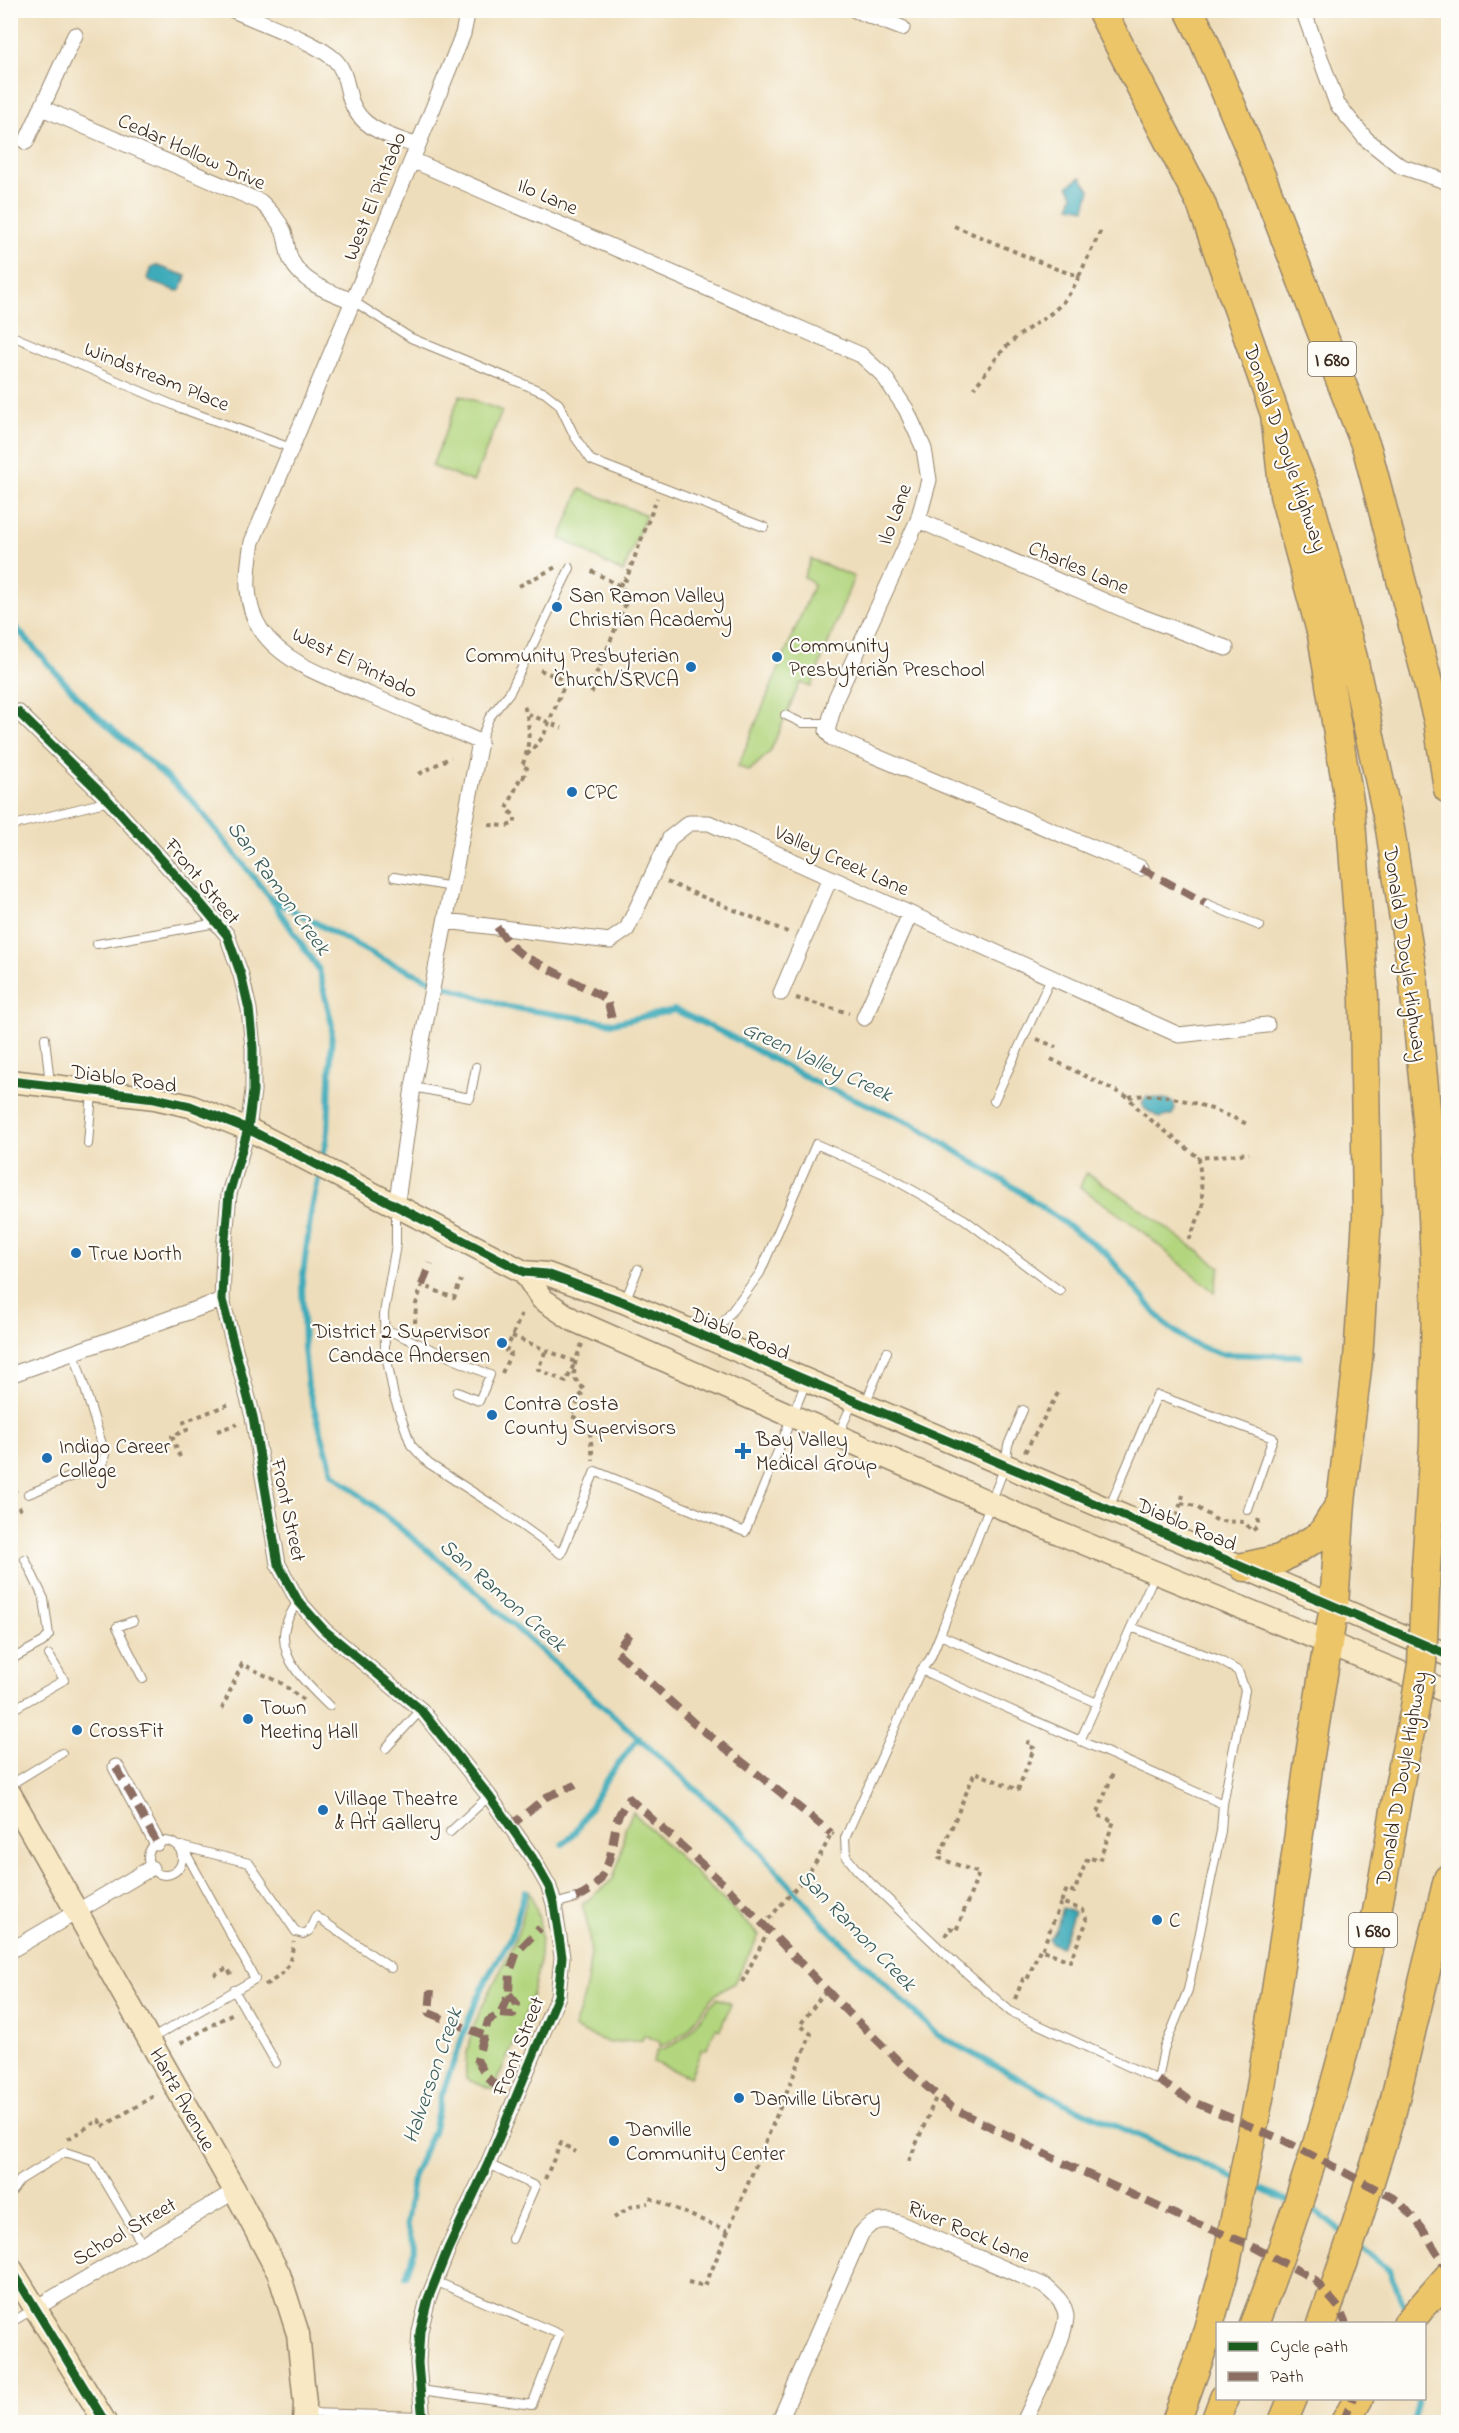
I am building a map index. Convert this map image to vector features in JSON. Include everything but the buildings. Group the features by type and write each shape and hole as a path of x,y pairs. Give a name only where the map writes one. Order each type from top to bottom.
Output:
{"highway":[{"name":"Donald D Doyle Highway","path":"1101,10 1201,203 1275,414 1310,503 1353,658 1390,829 1414,984 1430,1150 1436,1285 1434,1443 1422,1664 1373,1931 1330,2097 1255,2322"},
{"name":"I 680","path":"1189,10 1262,178 1367,449 1443,727 1449,789"},
{"path":"1176,2422 1202,2350 1225,2269 1260,2094 1334,1606 1341,1502 1358,1360 1367,1217 1364,998 1350,807 1322,634 1284,495 1275,414"},
{"path":"1244,1568 1280,1558 1321,1535 1341,1502"},
{"path":"1323,2322 1392,2111 1449,1879"},
{"path":"1409,2322 1449,2277"},
{"path":"1215,2422 1223,2400"},
{"path":"1283,2422 1292,2400"},
{"path":"1345,2422 1358,2400"}],"street":[{"path":"233,10 316,47 333,58 342,67 351,101 359,116 373,129 414,153"},
{"name":"West El Pintado","path":"468,10 463,34 252,542 247,573 249,604 260,629 275,647 311,669 480,742"},
{"path":"855,10 876,20 902,28"},
{"path":"1304,10 1337,104 1366,139 1400,166 1449,182"},
{"path":"26,142 75,35"},
{"name":"Cedar Hollow Drive","path":"42,108 261,202 275,216 284,233 291,260 306,280 353,301"},
{"name":"Ilo Lane","path":"414,153 861,355 883,375 906,409 924,448 929,480 918,520 836,698 828,723"},
{"name":"Charles Lane","path":"918,520 1134,614 1226,648"},
{"name":"Front Street","path":"14,712 109,801 227,935 241,975 249,1009 253,1048 253,1091 248,1130 229,1194 222,1300 253,1417 278,1564 298,1601 324,1630 421,1710 489,1796 532,1857 549,1887 554,1904 562,1957 558,1996 488,2164 435,2281 420,2331 418,2362 423,2419"},
{"path":"828,723 827,731 832,738 1141,868"},
{"path":"396,1208 413,1087 480,742"},
{"name":"Valley Creek Lane","path":"445,929 610,941 627,929 670,838 689,823 709,823 1179,1035 1267,1025"},
{"path":"781,993 830,878"},
{"path":"864,1018 910,914"},
{"name":"Diablo Road","path":"10,1081 155,1098 190,1106 248,1130 524,1272 547,1274 624,1302 859,1403 1013,1462 1109,1510 1449,1655"},
{"name":"Diablo Road","path":"524,1272 542,1299 573,1320 989,1503 1449,1692"},
{"path":"10,1375 222,1300"},
{"path":"116,1767 158,1843"},
{"name":"Hartz Avenue","path":"10,1794 235,2191 279,2274 298,2334 304,2418"},
{"path":"10,1951 151,1868"},
{"name":"School Street","path":"34,2308 235,2191"},
{"name":"River Rock Lane","path":"779,2422 861,2234 869,2224 882,2220 896,2222 1045,2286 1059,2298 1066,2315 1063,2333 1024,2422"},
{"path":"10,2267 105,2422"}],"lane":[{"path":"353,301 411,339 545,393 560,404 575,438 591,460 764,528"},
{"name":"Windstream Place","path":"10,334 180,408 291,448"},
{"path":"480,742 489,718 510,692 570,568"},
{"path":"785,716 802,723 828,723"},
{"path":"10,826 109,801"},
{"path":"394,877 453,887"},
{"path":"1205,903 1260,926"},
{"path":"97,944 216,923"},
{"path":"994,1101 1051,978"},
{"path":"45,1038 50,1086"},
{"path":"413,1087 470,1098 476,1067"},
{"path":"88,1144 92,1090"},
{"path":"711,1339 760,1273 816,1144 884,1174 964,1219 1060,1291"},
{"path":"396,1208 396,1245 384,1313 386,1349 394,1397 411,1445 428,1463 496,1507 561,1554 595,1471 745,1532 807,1381"},
{"path":"624,1302 638,1269"},
{"path":"385,1329 490,1375 479,1401 457,1392"},
{"path":"838,1436 887,1352"},
{"path":"28,1494 103,1464 105,1454 74,1353"},
{"path":"1109,1510 1157,1395 1273,1438 1248,1510"},
{"path":"1023,1410 1008,1445 1013,1462 989,1503 930,1659 921,1670 845,1838 846,1856 857,1870 1011,2013 1158,2080 1164,2049 1188,1990 1221,1831 1223,1804 1245,1690 1238,1671 1219,1660 1131,1627"},
{"path":"10,1660 43,1642 49,1635 44,1599 25,1559"},
{"path":"1080,1741 1156,1573"},
{"path":"298,1601 287,1621 284,1636 286,1651 294,1667 310,1688 329,1706"},
{"path":"133,1621 117,1627 143,1679"},
{"path":"940,1635 1097,1703"},
{"path":"10,1711 64,1680 49,1655"},
{"path":"921,1670 1223,1804"},
{"path":"386,1748 421,1710"},
{"path":"10,1785 62,1753"},
{"path":"450,1832 489,1796"},
{"path":"179,1846 182,1861 176,1871 160,1875 151,1868 148,1862 149,1851 158,1843 167,1841 249,1863 296,1932 303,1934 309,1931 316,1916 391,1968"},
{"path":"149,2040 255,1979 179,1846"},
{"path":"554,1904 576,1898"},
{"path":"234,1990 276,2062"},
{"path":"10,2194 20,2180 65,2152 93,2162 142,2244"},
{"path":"488,2164 538,2187 512,2239"},
{"path":"10,2180 20,2180"},
{"path":"420,2390 532,2405 559,2334 435,2281"},
{"path":"10,2323 34,2308"},
{"path":"304,2418 423,2419"}],"path":[{"path":"954,225 1059,270 1079,276"},
{"path":"974,388 1006,347 1053,314 1068,297 1101,230"},
{"path":"620,586 623,578 626,579 661,488"},
{"path":"519,586 558,566 570,568"},
{"path":"586,689 599,669 629,595 620,586 588,569"},
{"path":"540,670 594,692"},
{"path":"526,755 543,737 566,681"},
{"path":"489,825 507,826 515,823 515,816 507,809 528,768 522,766 526,755 527,714 524,706"},
{"path":"527,714 562,728"},
{"path":"419,774 450,757"},
{"path":"652,876 804,939"},
{"path":"781,993 864,1018"},
{"path":"1025,1034 1056,1047"},
{"path":"1051,1059 1128,1097 1141,1112 1199,1158 1249,1153"},
{"path":"1128,1097 1145,1094 1171,1097 1247,1124"},
{"path":"1190,1240 1203,1207 1199,1158"},
{"path":"415,1323 416,1304 422,1285 454,1298 461,1280"},
{"path":"500,1380 511,1353 506,1351 522,1313"},
{"path":"512,1336 575,1362"},
{"path":"546,1350 538,1369 566,1382 582,1344"},
{"path":"575,1362 574,1376 578,1385 584,1389 571,1416 589,1423 595,1471"},
{"path":"1013,1462 1058,1393"},
{"path":"180,1457 172,1437 187,1430 184,1422 233,1403"},
{"path":"218,1431 238,1423"},
{"path":"1177,1516 1183,1495"},
{"path":"1181,1503 1195,1506 1218,1521 1244,1522 1250,1530 1255,1530 1259,1516 1257,1512 1248,1510"},
{"path":"222,1709 242,1664 281,1683 306,1703"},
{"path":"952,1942 945,1936 950,1928 956,1931 980,1873 939,1858 975,1772 1018,1790 1034,1748 1027,1746 1030,1737"},
{"path":"1013,2006 1023,1979 1028,1980 1040,1949 1042,1950 1067,1889 1074,1892 1088,1857 1099,1861 1114,1821 1097,1815 1113,1773"},
{"path":"764,1924 798,1888 824,1851 831,1833"},
{"path":"1042,1950 1070,1961 1087,1921 1083,1910 1061,1902"},
{"path":"263,1987 284,1974 291,1958 296,1932"},
{"path":"742,1982 768,1932"},
{"path":"688,2282 705,2286 812,2034 800,2025 826,1990"},
{"path":"232,2013 246,2010"},
{"path":"67,2139 99,2120 102,2127 157,2094"},
{"path":"909,2162 937,2095"},
{"path":"538,2187 561,2143 576,2152"},
{"path":"650,2198 728,2230"},
{"path":"614,2218 630,2207 648,2203"},
{"path":"459,2422 459,2419 471,2419"}],"green space":[{"path":"460,395 502,411 473,482 432,466"},
{"path":"580,489 646,515 623,572 560,539"},
{"path":"811,559 854,577 811,687 800,683 770,752 749,771 738,766 814,584 804,577"},
{"path":"1086,1173 1120,1194 1220,1267 1214,1292 1137,1227 1080,1187"},
{"path":"633,1812 759,1935 734,1983 713,1996 687,2031 671,2042 659,2046 660,2042 644,2035 642,2040 609,2043 574,2028 584,1998 590,1952 587,1921 582,1905 613,1879 620,1858 625,1829"},
{"path":"529,1891 540,1926 541,1947 538,1969 527,2011 493,2090 466,2079 469,2041 482,2007 517,1934"},
{"path":"717,1998 731,2004 720,2030 716,2028 706,2050 702,2049 690,2077 653,2062 658,2050 686,2036"}],"water":[{"path":"1081,177 1090,190 1085,209 1070,206 1073,194 1068,186"},
{"path":"155,265 186,276 181,290 177,291 150,282 148,278"},
{"path":"1146,1097 1170,1100 1174,1103 1175,1109 1172,1115 1160,1118 1145,1109 1142,1103"},
{"path":"1062,1908 1074,1912 1061,1947 1051,1943 1049,1938 1057,1928"}],"waterway":[{"name":"San Ramon Creek","path":"10,621 86,706 191,799 271,899 319,970 332,1025 328,1132 322,1161"},
{"name":"Green Valley Creek","path":"274,900 380,958 439,984 508,1007 613,1023 675,1010 728,1035 815,1082 913,1124 1015,1188 1105,1252 1164,1323 1191,1343 1221,1354 1300,1356"},
{"name":"San Ramon Creek","path":"320,1171 311,1213 302,1282 304,1348 308,1387 333,1473 455,1573 744,1833 827,1928 938,2035 1062,2102 1237,2179"},
{"name":"Halverson Creek","path":"563,1844 576,1831 606,1780 639,1737"},
{"name":"Halverson Creek","path":"406,2276 415,2250 406,2224 414,2173 433,2132 441,2097 471,2013 488,1976 511,1938 525,1891"},
{"name":"San Ramon Creek","path":"1249,2184 1289,2201"},
{"name":"San Ramon Creek","path":"1304,2207 1317,2212 1345,2235"},
{"name":"San Ramon Creek","path":"1358,2245 1389,2270 1407,2312"},
{"name":"San Ramon Creek","path":"1412,2422 1418,2400"}],"marked path":[{"path":"1141,868 1205,903"},
{"path":"497,927 509,944 522,955 607,999 613,1023"},
{"path":"422,1285 430,1263"},
{"path":"629,1634 616,1651 694,1723 831,1833"},
{"path":"116,1767 157,1843"},
{"path":"509,1827 546,1797 576,1785"},
{"path":"576,1898 596,1885 602,1877 610,1857 617,1820 629,1798 726,1886 846,2010 914,2076 951,2107 1059,2161 1183,2218 1246,2243 1314,2279 1339,2308 1345,2322"},
{"path":"498,2088 487,2077 477,2060 488,2021 500,2014 509,1994 510,1972 517,1952 540,1928"},
{"path":"431,1990 429,2013 483,2035"},
{"path":"500,2014 513,2015 517,2004 509,1994"},
{"path":"1158,2080 1191,2101 1283,2140 1399,2201 1422,2228 1448,2271"},
{"path":"1343,2422 1352,2400"}],"cycle path":[{"path":"10,712 18,712 109,801 196,898 227,935 241,975 249,1009 253,1048 253,1091 248,1129 229,1194 222,1300 253,1417 278,1564 298,1601 324,1630 421,1710 489,1796 532,1857 549,1887 554,1904 562,1957 558,1996 488,2164 448,2249 428,2299 420,2331 418,2363 423,2422"},
{"path":"10,1081 155,1098 190,1106 248,1129 524,1272 547,1274 624,1302 1448,1655"},
{"path":"10,2267 105,2422"}],"place":[{"name":"San Ramon Valley Christian Academy","path":"557,607"},
{"name":"Community Presbyterian Preschool","path":"777,657"},
{"name":"Community Presbyterian Church/SRVCA","path":"691,667"},
{"name":"CPC","path":"572,792"},
{"name":"True North","path":"76,1253"},
{"name":"District 2 Supervisor Candace Andersen","path":"502,1343"},
{"name":"Contra Costa County Supervisors","path":"492,1415"},
{"name":"Bay Valley Medical Group","path":"743,1451"},
{"name":"Indigo Career College","path":"47,1458"},
{"name":"Town Meeting Hall","path":"248,1719"},
{"name":"CrossFit","path":"77,1730"},
{"name":"Village Theatre & Art Gallery","path":"323,1810"},
{"name":"C","path":"1157,1920"},
{"name":"Danville Library","path":"739,2098"},
{"name":"Danville Community Center","path":"614,2141"}]}
